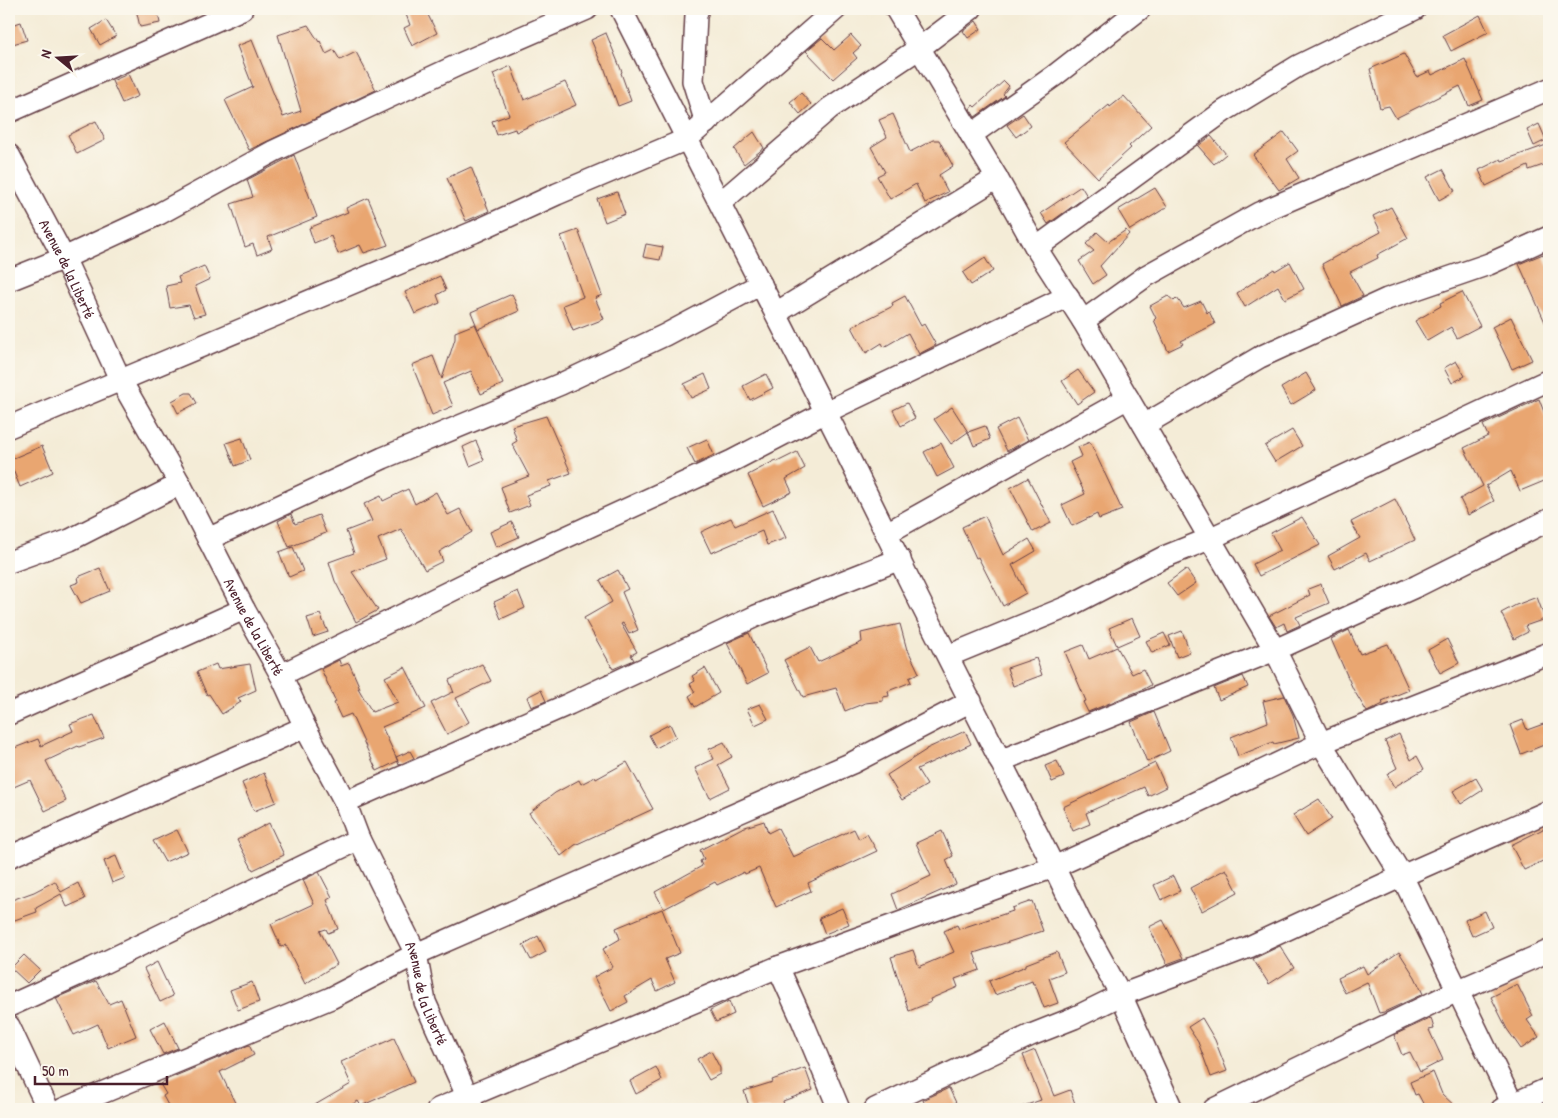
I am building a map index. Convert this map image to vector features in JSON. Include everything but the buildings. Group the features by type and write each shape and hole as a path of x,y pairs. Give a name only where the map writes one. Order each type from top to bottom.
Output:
{"street":[{"path":"9,112 242,9"},
{"path":"9,280 64,258 159,214 274,151 460,64 587,9"},
{"path":"621,9 887,533 1079,920 1121,995 1172,1109"},
{"path":"698,9 692,81 706,122"},
{"path":"9,427 687,139 836,9"},
{"path":"896,9 921,47 998,178 1036,248 1068,296 1144,425 1275,650 1320,743 1402,876 1510,1107 1549,1088"},
{"path":"720,202 830,108 921,47 971,9"},
{"path":"971,134 1054,76 1140,9"},
{"path":"1036,248 1224,111 1298,66 1415,9"},
{"path":"1083,321 1146,276 1258,213 1549,89"},
{"name":"Avenue de la Liberté","path":"9,155 64,258 120,380 180,484 244,609 281,675 305,727 345,802 359,840 416,954 425,1002 471,1103"},
{"path":"776,313 998,178"},
{"path":"1144,425 1269,353 1387,299 1489,264 1549,238"},
{"path":"208,540 383,458 561,384 664,335 761,284"},
{"path":"281,675 479,577 732,461 826,412 1068,296"},
{"path":"948,656 1067,608 1164,557 1209,539 1549,380"},
{"path":"887,533 1128,398"},
{"path":"9,562 70,540 180,484"},
{"path":"1000,761 1275,650 1417,586 1549,520"},
{"path":"345,802 569,704 756,616 900,560"},
{"path":"9,714 244,609"},
{"path":"438,1109 471,1103 778,967 1054,867 1182,810 1320,743 1549,653"},
{"path":"63,1109 331,998 416,954 852,763 971,701"},
{"path":"9,857 305,727"},
{"path":"876,1109 1031,1035 1074,1018 1121,995 1249,947 1549,811"},
{"path":"9,1006 102,964 359,840"},
{"path":"1214,1109 1457,991 1549,951"},
{"path":"778,967 839,1109"},
{"path":"9,1026 48,1109"}]}
